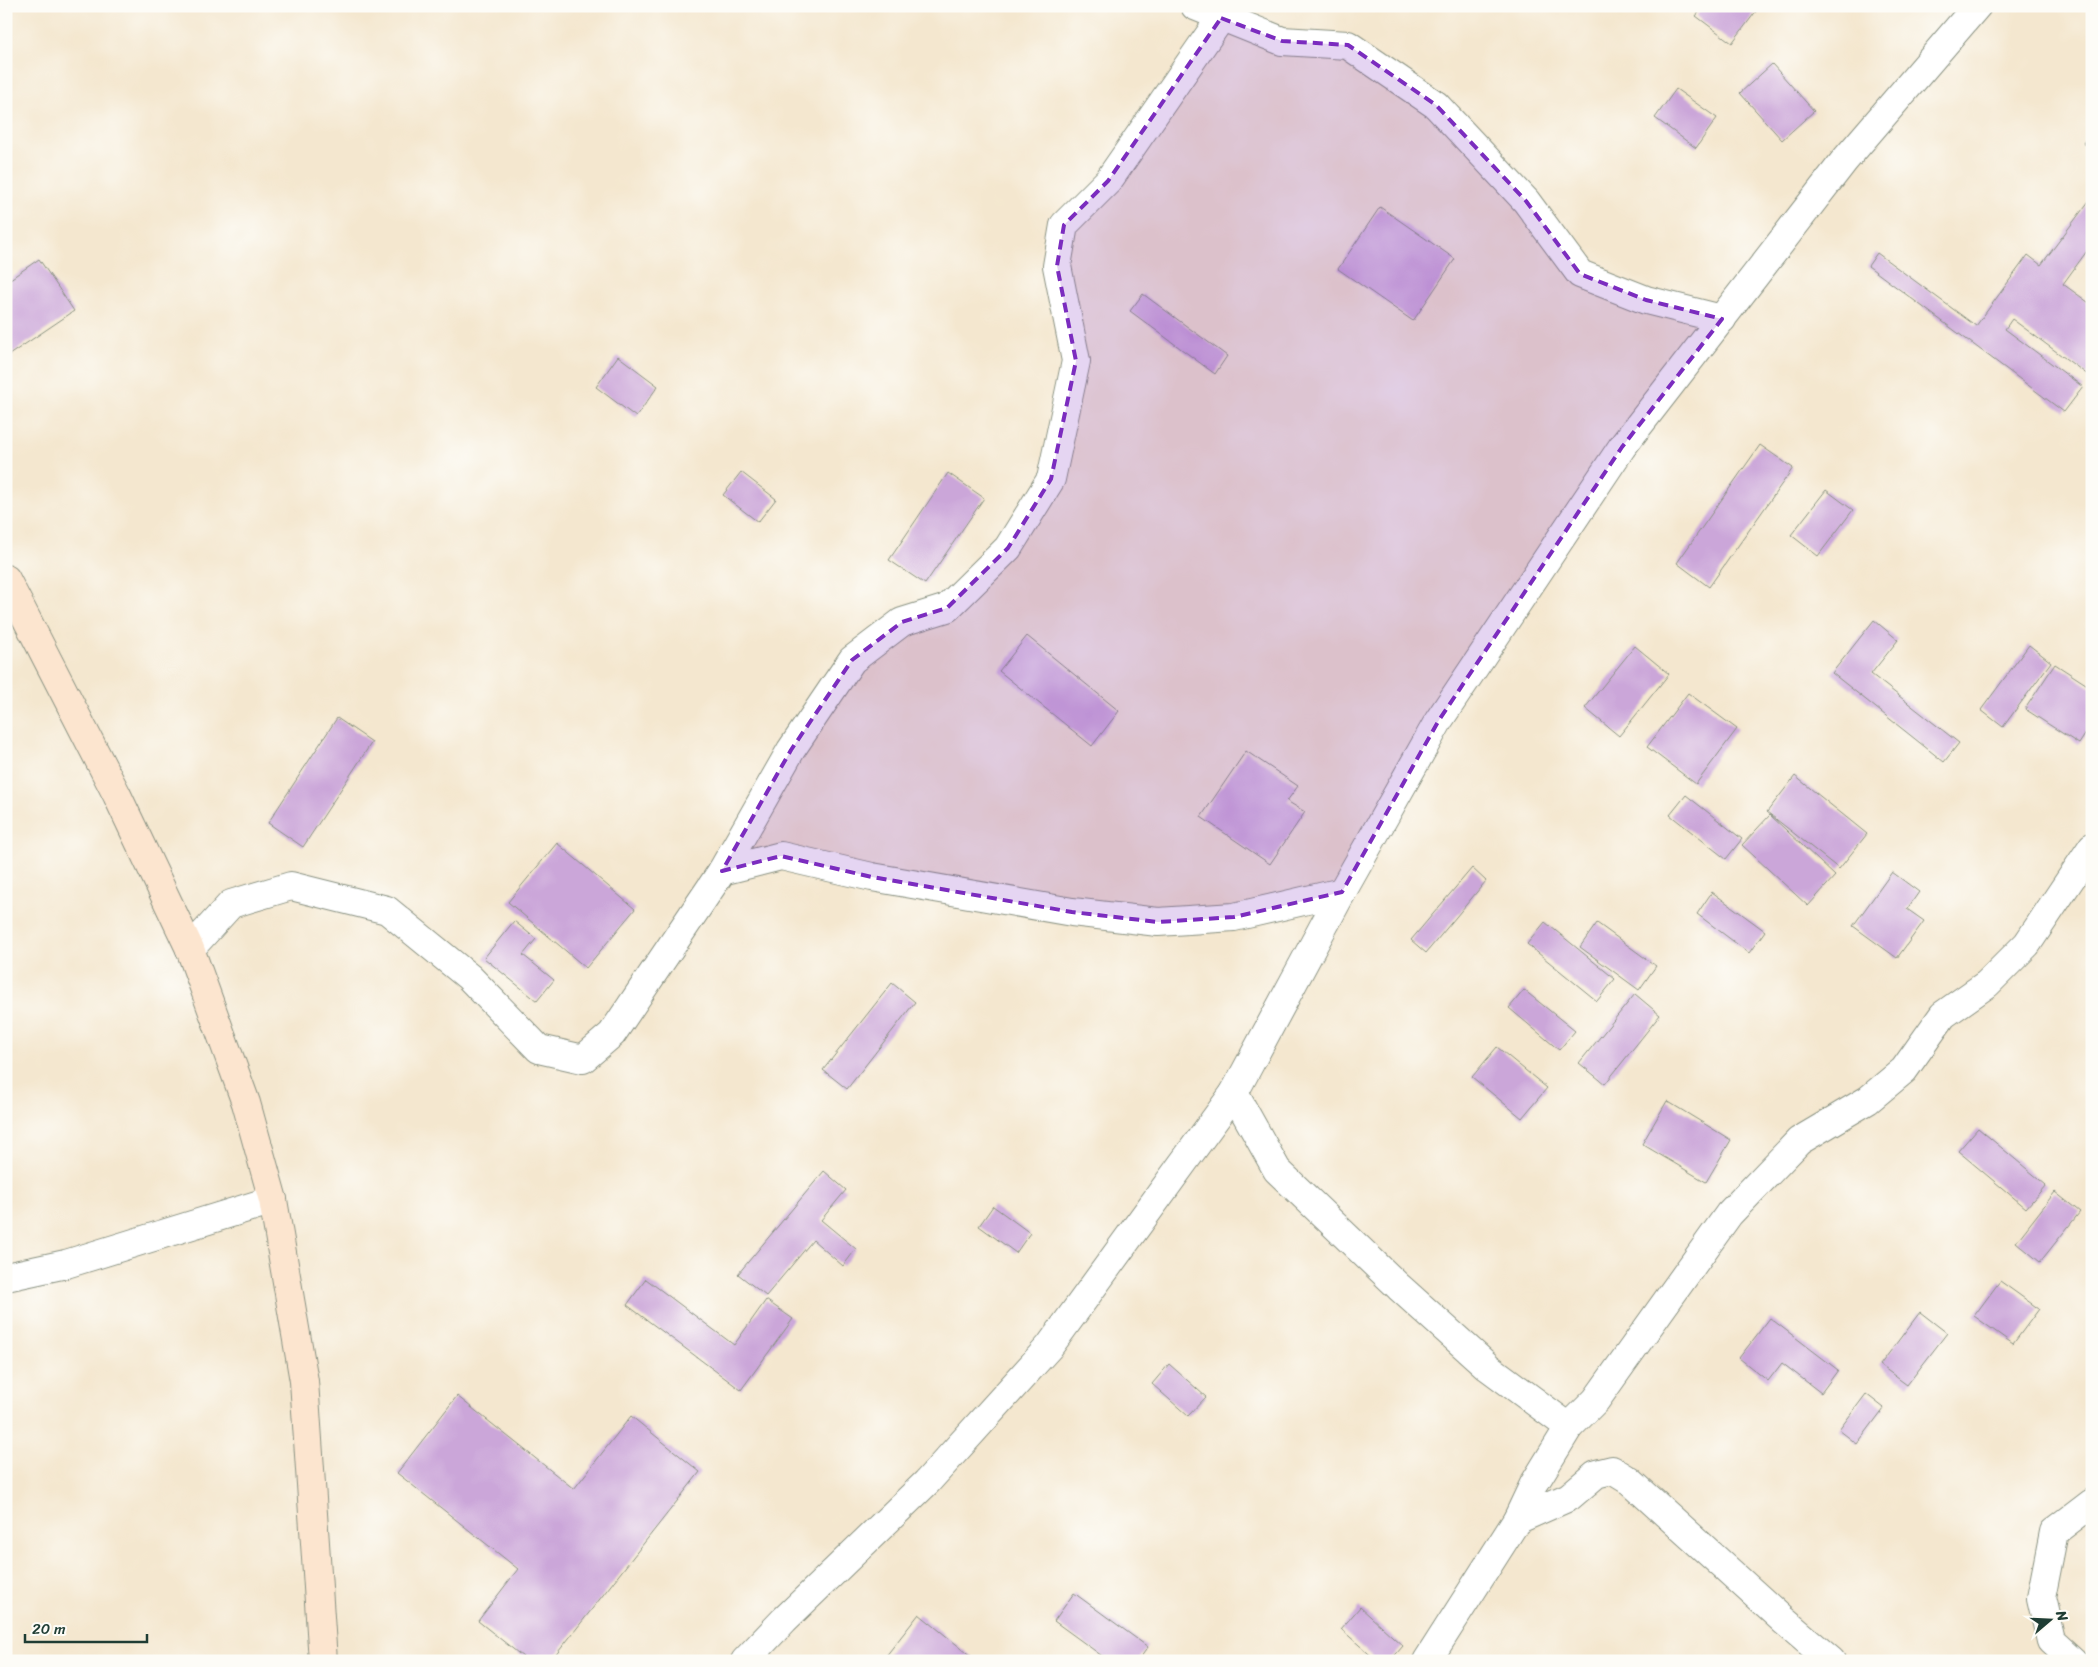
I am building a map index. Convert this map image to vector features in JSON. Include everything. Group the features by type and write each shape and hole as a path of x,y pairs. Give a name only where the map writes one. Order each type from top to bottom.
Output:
{"main road":[{"path":"6,579 117,794 190,949 246,1104 273,1200 304,1381 323,1661"}],"street":[{"path":"1195,6 1282,41 1348,45 1436,105 1526,201 1580,274 1646,300 1722,319"},
{"path":"745,1661 784,1620 926,1482 1049,1347 1234,1093 1342,892 1439,720 1622,448 1844,161 1977,6"},
{"path":"190,949 231,904 291,886 387,910 469,977 539,1049 583,1059 612,1034 722,871 791,750 852,660 902,622 947,608 1008,548 1051,479 1076,361 1057,266 1064,225 1108,181 1221,18"},
{"path":"1427,1661 1517,1520 1534,1484 1569,1427 1596,1400 1729,1214 1798,1141 1868,1100 1904,1070 1943,1014 1987,984 2027,944 2092,846"},
{"path":"722,871 781,856 872,877 1072,912 1158,922 1234,918 1342,892"},
{"path":"1234,1093 1276,1170 1399,1287 1488,1367 1569,1427"},
{"path":"6,1277 66,1264 273,1200"},
{"path":"1517,1520 1569,1497 1596,1474 1612,1470 1630,1481 1831,1661"},
{"path":"2073,1661 2050,1642 2041,1598 2054,1532 2092,1503"}],"highlighted area":[{"path":"1221,18 1282,41 1348,45 1436,105 1526,201 1580,274 1646,300 1722,319 1622,447 1439,720 1342,892 1234,917 1158,922 1072,912 872,877 781,856 722,871 791,750 852,660 902,622 947,608 1008,548 1051,479 1076,361 1057,266 1064,225 1108,181"}],"building":[{"path":"1704,6 1760,6 1732,43 1696,16"},
{"path":"1772,64 1814,111 1782,140 1740,93"},
{"path":"1676,89 1717,118 1696,148 1655,118"},
{"path":"2092,132 2092,149 2083,143"},
{"path":"2092,197 2092,244 2063,284 2092,305 2092,378 2012,319 2005,329 2083,387 2064,412 1868,266 1877,253 1976,326 2028,255 2041,265"},
{"path":"1380,207 1455,259 1413,321 1338,269"},
{"path":"39,259 74,311 6,357 6,282"},
{"path":"1143,294 1227,356 1215,374 1130,311"},
{"path":"618,356 658,386 636,417 596,387"},
{"path":"1760,445 1793,468 1709,587 1677,563"},
{"path":"741,472 776,499 758,522 723,495"},
{"path":"948,473 984,498 925,584 889,560"},
{"path":"1826,490 1853,510 1818,556 1791,535"},
{"path":"1874,620 1898,640 1871,674 1959,743 1944,762 1832,673"},
{"path":"1027,636 1119,711 1092,746 999,671"},
{"path":"2029,645 2051,662 2003,727 1981,710"},
{"path":"1635,646 1669,674 1619,736 1585,708"},
{"path":"2055,664 2092,688 2092,724 2079,744 2025,709"},
{"path":"1688,693 1737,729 1696,784 1647,747"},
{"path":"337,718 372,742 303,847 268,823"},
{"path":"1246,751 1298,786 1287,801 1305,812 1270,864 1201,817"},
{"path":"1795,776 1867,834 1839,869 1767,812"},
{"path":"1686,795 1742,839 1726,859 1670,815"},
{"path":"1770,815 1835,876 1808,906 1742,845"},
{"path":"557,843 635,909 586,968 508,902"},
{"path":"1472,868 1486,881 1426,953 1411,940"},
{"path":"1892,872 1919,892 1907,909 1924,921 1897,958 1853,926"},
{"path":"1712,892 1765,931 1749,953 1697,914"},
{"path":"514,921 536,939 523,955 554,980 537,1001 484,958"},
{"path":"1545,922 1615,979 1597,1001 1527,944"},
{"path":"1597,923 1656,966 1639,990 1580,947"},
{"path":"892,983 915,1002 847,1089 823,1070"},
{"path":"1524,990 1575,1031 1559,1050 1509,1008"},
{"path":"1635,994 1660,1015 1605,1084 1579,1063"},
{"path":"1497,1047 1547,1088 1522,1118 1472,1077"},
{"path":"1667,1101 1731,1140 1706,1182 1642,1144"},
{"path":"1978,1128 2046,1185 2026,1208 1958,1151"},
{"path":"824,1171 846,1190 821,1220 856,1249 843,1266 813,1240 766,1296 738,1274"},
{"path":"2055,1192 2080,1212 2040,1262 2016,1242"},
{"path":"993,1206 1030,1233 1016,1253 979,1226"},
{"path":"646,1279 734,1345 766,1300 793,1319 741,1390 627,1305"},
{"path":"2000,1281 2039,1309 2013,1344 1974,1316"},
{"path":"1920,1312 1947,1333 1907,1385 1880,1365"},
{"path":"1770,1318 1838,1370 1821,1393 1782,1363 1768,1381 1739,1358"},
{"path":"1169,1364 1206,1397 1188,1416 1152,1384"},
{"path":"1866,1394 1884,1408 1857,1444 1839,1430"},
{"path":"457,1396 574,1489 631,1416 700,1472 551,1661 528,1661 478,1621 518,1569 397,1473"},
{"path":"1074,1593 1148,1647 1138,1661 1109,1661 1054,1621"},
{"path":"1360,1607 1403,1646 1390,1661 1377,1661 1341,1629"},
{"path":"919,1614 977,1661 882,1661"}]}
